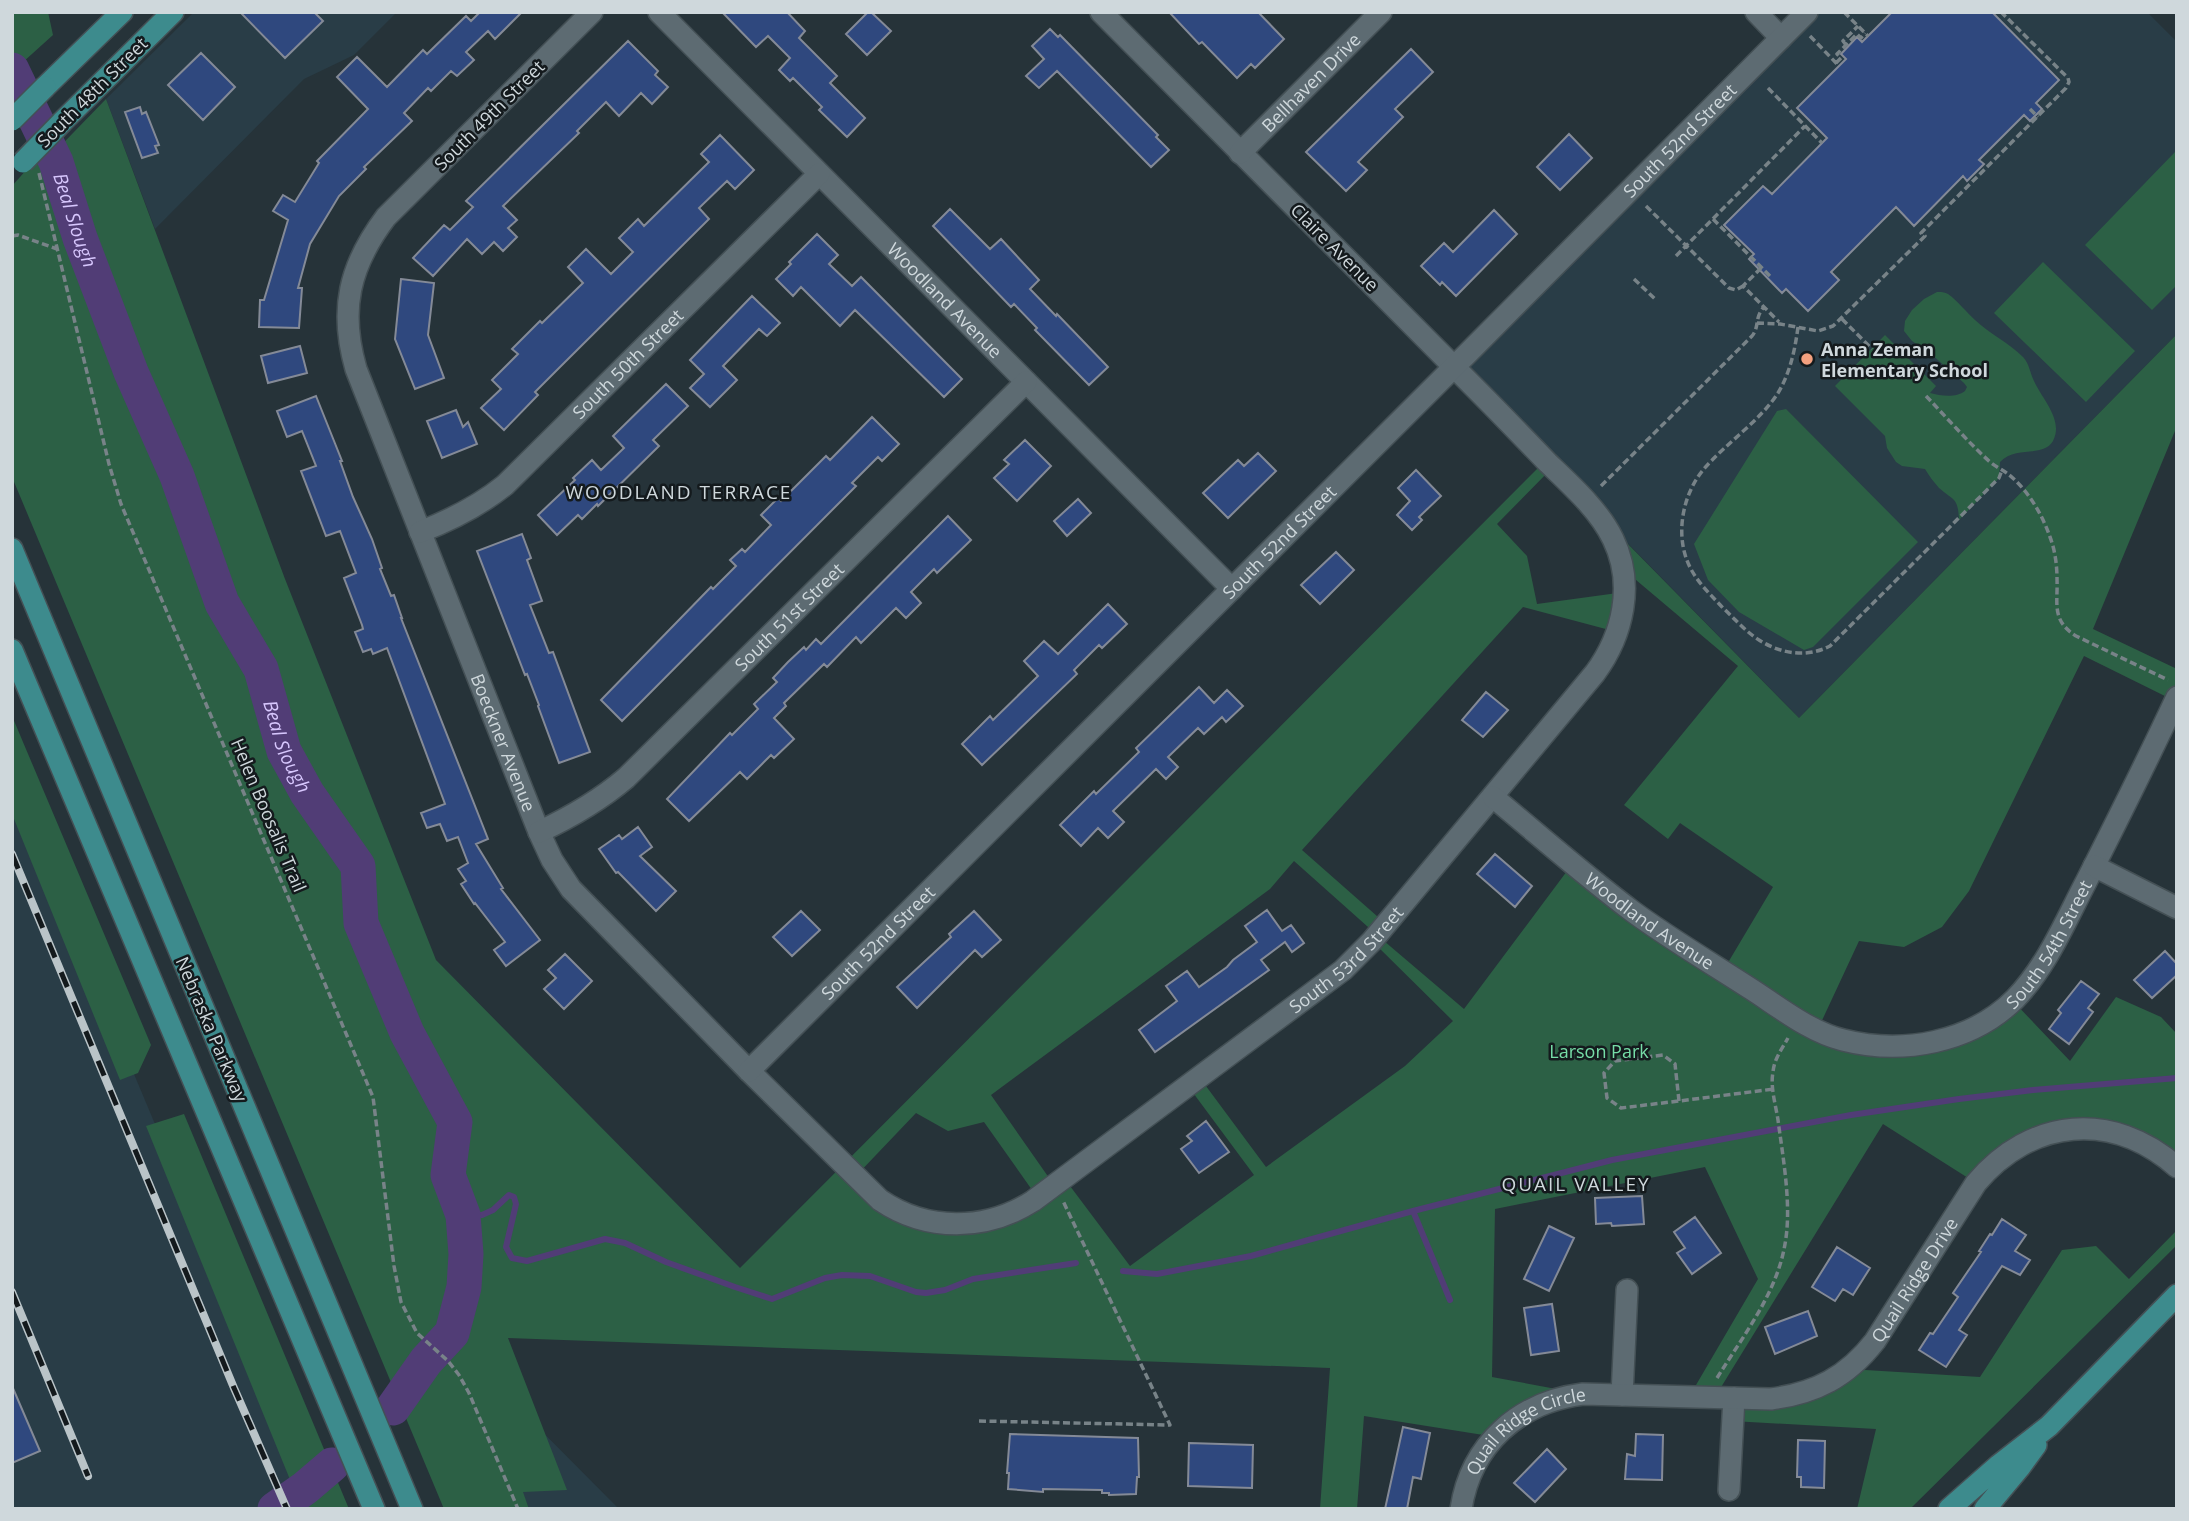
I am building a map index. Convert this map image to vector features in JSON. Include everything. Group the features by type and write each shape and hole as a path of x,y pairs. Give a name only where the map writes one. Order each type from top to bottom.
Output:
{"main road":[{"name":"South 48th Street","path":"12,120 122,12"},
{"name":"South 48th Street","path":"24,168 62,122 173,12"},
{"name":"Nebraska Parkway","path":"12,549 412,1509"},
{"name":"Nebraska Parkway","path":"12,650 374,1509"},
{"path":"1949,1509 2049,1426 2177,1296"},
{"path":"1985,1509 2049,1426"}],"street":[{"name":"South 49th Street","path":"386,217 592,12"},
{"name":"Woodland Avenue","path":"659,12 1232,589"},
{"name":"Claire Avenue","path":"1101,12 1569,483"},
{"name":"Bellhaven Drive","path":"1240,153 1381,12"},
{"path":"1756,12 1781,38"},
{"name":"South 52nd Street","path":"749,1071 1807,12"},
{"name":"South 50th Street","path":"420,532 462,515 505,485 819,174"},
{"name":"Boeckner Avenue","path":"386,217 371,237 348,295 350,346 356,369 420,532 552,860 571,889 854,1177"},
{"name":"South 51st Street","path":"539,832 605,796 626,778 1026,382"},
{"name":"South 53rd Street","path":"854,1177 886,1204 929,1221 976,1223 1007,1215 1022,1208 1343,970 1372,942 1602,664 1614,642 1622,616 1625,584 1620,558 1602,522 1569,483"},
{"name":"South 54th Street","path":"1817,1029 1841,1040 1902,1047 1944,1040 1986,1021 2013,1000 2047,958 2177,697"},
{"name":"Woodland Avenue","path":"1493,797 1632,911 1670,938 1817,1029"},
{"path":"2094,866 2177,908"},
{"name":"Quail Ridge Drive","path":"1622,1395 1771,1399 1796,1396 1831,1381 1849,1369 1875,1341 1976,1183 2000,1159 2026,1142 2072,1129 2109,1131 2127,1135 2153,1148 2177,1167"},
{"path":"1622,1395 1627,1290"},
{"name":"Quail Ridge Circle","path":"1461,1509 1470,1474 1484,1448 1525,1412 1546,1402 1570,1396 1622,1395"},
{"path":"1729,1490 1734,1398"}],"path":[{"path":"1814,41 1838,64 1841,58 1837,54 1857,34 1861,38 1867,35 1844,12"},
{"path":"1757,323 1818,331 1826,330 1842,319 1925,236 1922,233 1978,173 2066,88 2069,82 2001,12"},
{"path":"1847,45 1843,41 1858,26"},
{"path":"1768,88 1822,143"},
{"path":"2030,109 2038,117"},
{"path":"1676,256 1805,126"},
{"name":"Helen Boosalis Trail","path":"24,168 57,249 121,504 373,1097 401,1302 417,1333 448,1361 459,1375 518,1509"},
{"path":"1646,205 1729,288 1737,290 1762,268"},
{"path":"1713,219 1772,278"},
{"path":"12,236 18,235 57,249"},
{"path":"1634,279 1654,299"},
{"path":"1743,286 1780,324"},
{"path":"1601,486 1752,336 1757,328 1757,316 1764,307"},
{"path":"1842,319 1872,349"},
{"path":"1798,327 1792,360 1778,392 1702,472 1689,495 1683,519 1682,539 1692,570 1708,592 1756,638 1793,653 1818,652 1830,646 1959,520 1999,478 2002,470"},
{"path":"1926,396 1990,462 2025,491 2045,524 2056,562 2056,609 2066,629 2177,684"},
{"path":"1704,1397 1760,1309 1780,1266 1787,1217 1782,1147 1772,1078 1774,1065 1788,1038"},
{"path":"1679,1101 1675,1064 1663,1055 1615,1061 1604,1073 1607,1098 1621,1108 1679,1101 1774,1089"},
{"path":"979,1421 1170,1425 1063,1201"}],"shaded area":[{"path":"194,12 397,12 354,55 304,79 155,229 106,99"},
{"name":"Anna Zeman Elementary School","path":"1807,12 2147,12 2177,42 2177,334 1799,718 1455,367"},
{"path":"12,784 184,1193 314,1509 12,1509"},
{"path":"466,1355 619,1509 529,1509"}],"green space":[{"path":"12,12 48,12 53,35 12,72"},
{"name":"Larson Park","path":"106,99 285,579 436,960 740,1268 1546,460 1553,467 1497,524 1527,556 1537,604 1625,592 1617,632 1523,607 1302,850 1386,924 1377,935 1464,1009 1573,863 1723,971 1773,887 1680,823 1668,839 1624,805 1738,666 1623,569 1568,483 1799,718 2177,334 2177,426 2093,629 2177,669 2175,701 2084,656 1969,891 1942,927 1904,947 1859,941 1818,1029 1913,1046 2013,1001 2070,1061 2116,997 2161,1017 2177,1034 2177,1167 2153,1148 2051,1133 1976,1183 1883,1124 1715,1397 1689,1397 1758,1279 1705,1167 1495,1209 1492,1377 1583,1394 1496,1437 1364,1416 1357,1509 1320,1509 1330,1368 508,1338 567,1490 523,1492 529,1509 444,1509 12,477 12,186 36,159 40,167","holes":["1294,861 1377,935 1372,941 1453,1021 1405,1066 1266,1167 1200,1078 1188,1086 1254,1175 1130,1266 1064,1178 1054,1185 991,1095 1270,889","916,1113 948,1131 984,1122 1037,1197 943,1224 855,1177"]},
{"path":"2175,152 2177,285 2152,310 2085,245"},
{"path":"2043,262 2135,351 2086,402 1994,313"},
{"path":"1937,292 1948,294 1981,325 2023,357 2056,425 2056,433 2049,446 2014,454 2000,462 1999,478 1959,520 1958,507 1954,500 1939,488 1925,469 1902,466 1896,462 1887,448 1885,436 1835,386 1885,335 1936,386 1930,393 1953,396 1965,391 1967,387 1964,383 1912,341 1904,331 1905,321 1912,310"},
{"path":"1786,409 1918,542 1813,647 1804,650 1739,612 1708,580 1694,544 1777,411"},
{"path":"12,716 151,1045 138,1073 120,1080 12,814"},
{"path":"184,1114 349,1509 302,1509 146,1126"},
{"path":"2177,1230 2177,1245 1910,1509 1857,1509 1876,1429 1732,1421 1734,1398 1771,1399 1849,1369 1980,1377 2062,1250 2096,1246 2129,1279"}],"building":[{"path":"240,12 314,12 323,21 285,58"},
{"path":"480,12 522,12 495,39 488,31 466,52 474,60 457,76 451,71 431,91 428,88 404,113 412,121 364,167 366,169 339,196 310,244 298,288 302,288 299,328 259,327 260,300 264,300 288,220 273,211 283,195 295,202 319,163 317,161 368,109 337,77 357,57 387,87 423,50 427,54 466,16 471,21"},
{"path":"722,12 787,12 805,31 799,38 837,76 830,83 865,118 847,137 819,110 822,107 793,78 790,81 779,70 790,58 768,36 756,47"},
{"path":"868,12 891,31 867,55 846,34"},
{"path":"1169,12 1258,12 1284,39 1255,68 1251,64 1237,78"},
{"name":"Anna Zeman Elementary School","path":"1892,12 1992,12 2059,80 2036,103 2042,109 2030,121 2024,115 1979,160 1984,164 1967,181 1963,176 1914,226 1896,207 1831,272 1839,280 1808,311 1786,289 1782,293 1749,259 1754,254 1724,225 1763,186 1772,194 1827,138 1797,108 1846,59 1841,54 1857,37 1862,42"},
{"path":"1050,29 1058,37 1060,35 1158,135 1156,137 1169,150 1151,167 1057,71 1039,88 1026,76 1044,59 1032,46"},
{"path":"628,41 658,71 655,75 668,87 652,104 641,93 619,116 606,102 577,131 579,133 503,206 517,220 508,228 517,237 503,251 494,242 482,254 467,239 433,276 413,258 444,225 450,230 473,207 466,201"},
{"path":"1411,49 1433,72 1395,109 1403,117 1358,162 1367,170 1346,191 1306,152"},
{"path":"201,53 235,87 203,120 168,85"},
{"path":"140,107 142,114 146,112 159,145 155,146 158,153 142,158 125,112"},
{"path":"1569,134 1592,158 1560,190 1537,167"},
{"path":"720,135 754,170 735,189 727,181 699,208 709,219 535,392 538,395 504,430 481,408 501,389 492,380 518,354 512,349 583,283 568,267 586,249 611,274 633,252 619,238 638,219 644,226 709,162 701,154"},
{"path":"950,209 990,249 1001,239 1039,280 1030,289 1108,367 1089,385 1035,330 1037,328 1014,304 1011,307 933,226"},
{"path":"1494,210 1517,234 1456,296 1421,266 1444,243 1453,252"},
{"path":"817,234 838,255 829,264 852,286 861,277 962,379 944,397 855,310 840,326 801,287 793,296 776,279"},
{"path":"401,279 434,283 428,335 444,378 415,389 395,339"},
{"path":"752,296 780,323 767,336 759,329 723,366 737,380 710,407 690,388 704,374 690,360"},
{"path":"300,346 307,373 268,383 261,356"},
{"path":"666,384 688,406 653,440 659,446 598,506 597,504 582,519 578,515 557,535 538,515 592,460 601,470 624,448 613,436"},
{"path":"316,396 353,497 372,539 382,568 380,569 391,596 394,595 488,839 476,844 503,888 501,889 540,940 506,966 494,950 505,942 461,884 466,881 458,869 468,863 458,837 447,841 440,824 427,828 421,813 445,804 387,648 373,654 371,649 363,652 355,632 363,629 362,625 344,578 356,573 340,531 326,536 301,471 316,466 302,431 287,437 277,411"},
{"path":"456,410 463,427 468,422 477,444 442,458 427,421"},
{"path":"872,417 899,444 882,461 878,457 852,483 856,486 622,721 601,700 711,587 713,589 736,566 730,560 742,549 745,552 771,525 761,515 778,498 781,501 826,456 830,460"},
{"path":"1025,440 1051,466 1017,501 994,478 1009,464 1004,460"},
{"path":"1258,453 1276,471 1228,518 1203,493 1238,460 1244,466"},
{"path":"1416,470 1441,496 1419,517 1422,520 1412,530 1397,515 1410,501 1398,488"},
{"path":"1078,499 1091,513 1067,536 1054,521"},
{"path":"948,516 971,540 937,573 934,569 911,592 921,603 906,618 896,608 861,643 856,637 827,667 824,664 784,703 786,706 774,718 794,739 774,758 771,755 747,779 740,772 689,821 667,799 730,733 732,735 758,709 754,704 777,682 773,678 788,662 804,647 806,650 816,639 821,644"},
{"path":"522,534 531,558 527,560 542,601 530,605 549,653 553,652 590,752 559,763 539,705 477,551"},
{"path":"1336,552 1354,570 1320,604 1301,585"},
{"path":"1108,604 1127,624 1102,648 1099,645 1074,670 1077,674 982,765 962,744 990,716 993,720 1038,676 1024,661 1044,641 1058,654"},
{"path":"1199,687 1214,703 1227,690 1243,706 1226,722 1222,717 1204,734 1198,728 1168,757 1178,767 1166,779 1156,769 1113,811 1124,822 1108,838 1098,828 1081,846 1060,825 1139,752 1136,748"},
{"path":"1486,692 1508,710 1483,737 1462,720"},
{"path":"638,827 652,847 640,856 676,891 656,911 618,872 616,873 599,849 619,835 622,839"},
{"path":"1495,854 1532,886 1515,907 1477,874"},
{"path":"1267,910 1282,931 1291,925 1304,943 1292,952 1285,942 1261,960 1269,970 1155,1052 1139,1030 1177,1001 1166,986 1187,971 1199,987 1227,967 1257,942 1245,926"},
{"path":"801,911 820,930 792,956 773,937"},
{"path":"974,911 1001,940 982,957 975,950 917,1008 897,987 951,937 949,934"},
{"path":"2165,951 2177,964 2177,975 2152,998 2134,980"},
{"path":"565,954 592,981 564,1009 544,989 556,978 548,970"},
{"path":"2081,981 2099,994 2088,1008 2093,1012 2069,1044 2049,1029 2061,1013 2058,1010"},
{"path":"1206,1121 1229,1152 1199,1173 1181,1149 1192,1141 1187,1136"},
{"path":"1642,1196 1644,1224 1596,1224 1595,1198"},
{"path":"1695,1217 1721,1253 1692,1274 1677,1253 1685,1248 1674,1232"},
{"path":"2002,1219 2026,1235 2015,1251 2030,1260 2020,1275 2002,1266 1959,1330 1967,1335 1946,1367 1919,1350 1958,1297 1953,1293"},
{"path":"1549,1226 1574,1238 1549,1291 1524,1279"},
{"path":"1837,1247 1870,1268 1853,1295 1843,1289 1835,1301 1812,1287"},
{"path":"1552,1304 1559,1351 1531,1355 1524,1308"},
{"path":"1808,1311 1817,1336 1775,1354 1765,1327"},
{"path":"12,1386 40,1451 12,1463"},
{"path":"1403,1427 1430,1433 1421,1479 1413,1477 1407,1509 1385,1509"},
{"path":"1010,1434 1138,1438 1139,1477 1136,1494 1109,1495 1102,1493 1102,1490 1043,1489 1043,1492 1008,1489"},
{"path":"1636,1434 1663,1435 1662,1480 1625,1479 1627,1454 1635,1456"},
{"path":"1798,1440 1825,1441 1824,1488 1801,1487 1801,1477 1797,1477"},
{"path":"1189,1443 1253,1445 1252,1488 1188,1486"},
{"path":"1547,1449 1566,1469 1535,1502 1514,1483"}],"waterway":[{"name":"Beal Slough","path":"12,70 56,162 80,238 131,372 177,476 222,603 261,669 284,751 307,793 358,866 361,923 407,1033 455,1122 448,1175 463,1215 466,1254 464,1287 452,1333 426,1361 393,1408"},
{"path":"1123,1271 1157,1274 1251,1256 1612,1160 1851,1115 2033,1090 2177,1078"},
{"path":"463,1215 482,1215 493,1210 509,1195 514,1197 516,1204 506,1247 512,1258 527,1261 605,1239 625,1243 666,1262 772,1299 825,1278 842,1275 870,1276 926,1293 945,1290 973,1279 1076,1263"},
{"path":"1413,1211 1450,1300"},
{"name":"Beal Slough","path":"275,1509 332,1465"}],"railway":[{"path":"12,854 287,1509"},
{"path":"12,1292 88,1476"}],"place":[{"name":"Anna Zeman Elementary School","path":"1807,359"}],"district":[{"name":"WOODLAND TERRACE","path":"679,492"},
{"name":"QUAIL VALLEY","path":"1576,1184"}]}
